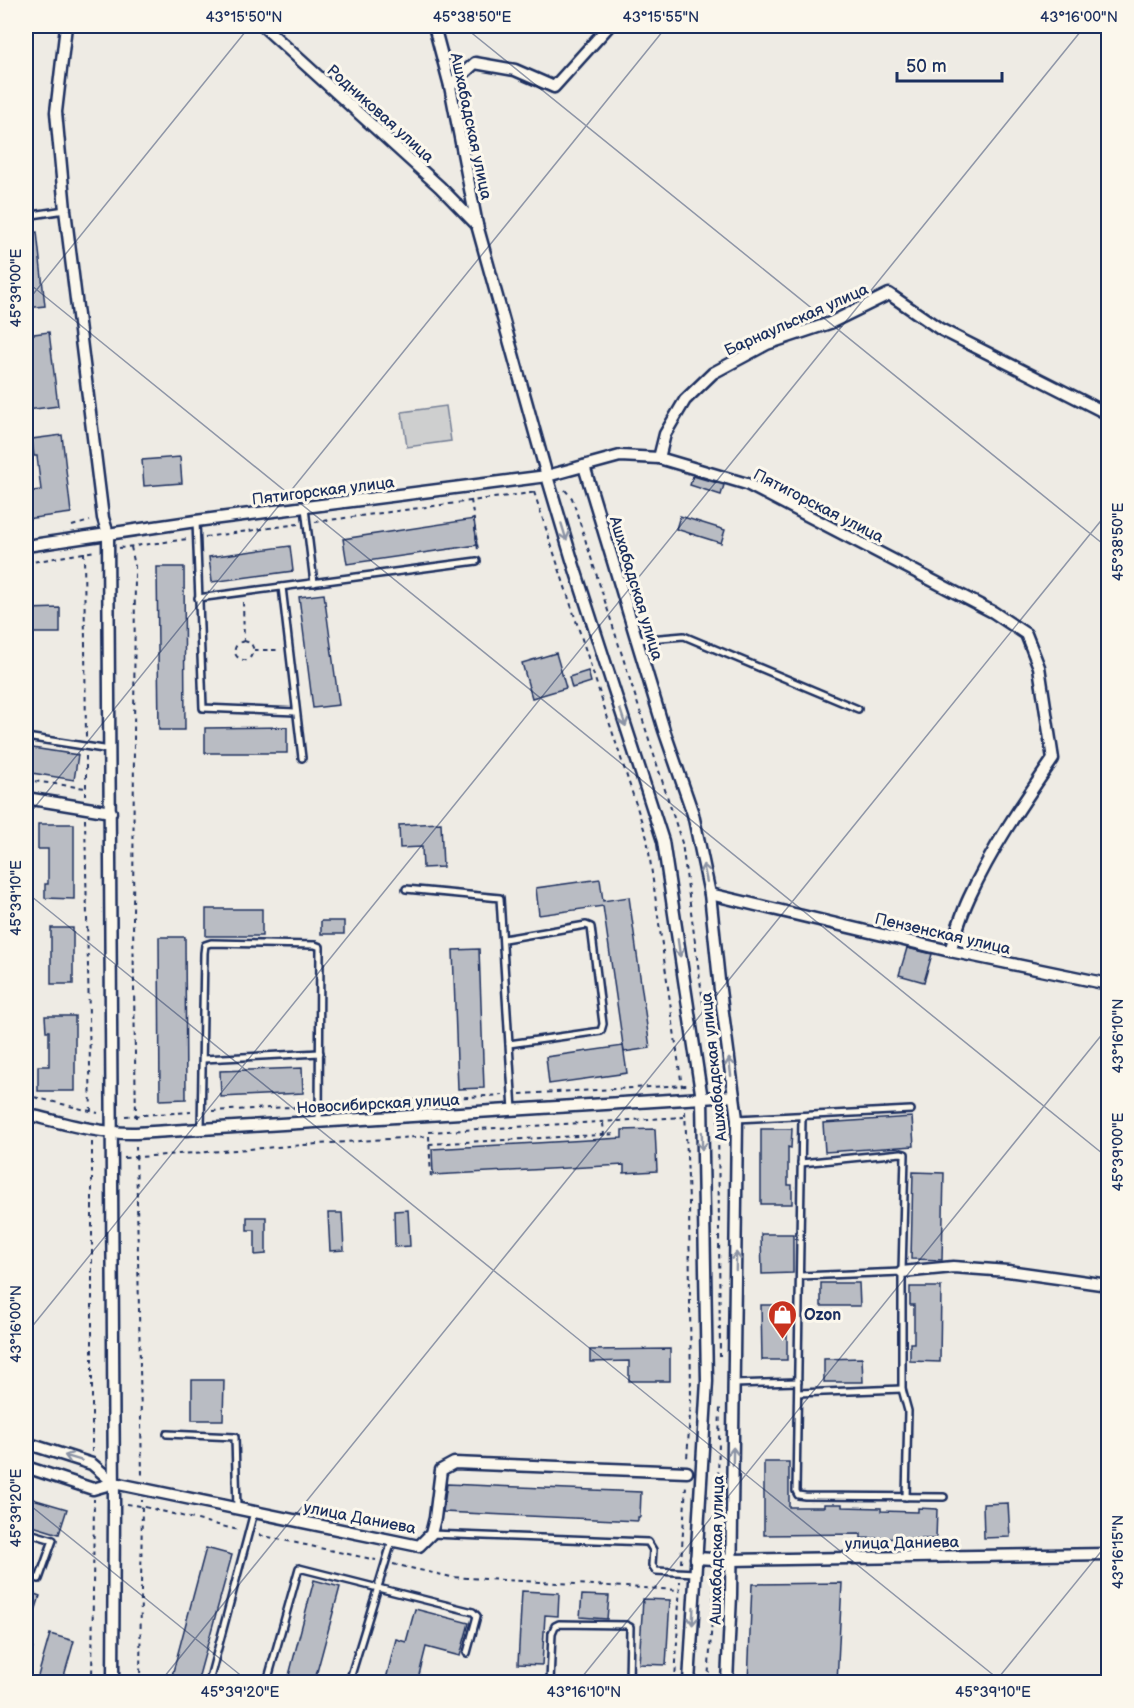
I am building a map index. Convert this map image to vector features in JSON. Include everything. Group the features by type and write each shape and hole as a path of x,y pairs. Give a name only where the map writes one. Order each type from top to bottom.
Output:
{"street":[{"path":"66,26 56,112 65,210 103,518 108,534 114,1483 113,1683"},
{"name":"Родниковая улица","path":"263,26 440,187 477,225"},
{"name":"Ашхабадская улица","path":"434,26 450,86 477,225 547,476 663,841 702,1099 707,1381 689,1683"},
{"path":"450,86 475,63 515,70 554,87 609,26"},
{"name":"Барнаульская улица","path":"660,458 665,434 685,400 713,373 767,344 830,323 888,294 940,329 1108,414"},
{"name":"Пятигорская улица","path":"26,546 196,521 547,476 620,456 660,458 747,484 993,612 1026,634 1039,668 1053,759 1012,818 988,860 968,900 950,951"},
{"name":"Ашхабадская улица","path":"584,466 664,730 693,814 710,894 737,1119 735,1384 727,1683"},
{"path":"26,798 111,812"},
{"name":"Пензенская улица","path":"710,894 950,951 1108,984"},
{"name":"Новосибирская улица","path":"26,1114 92,1130 136,1133 734,1096"},
{"path":"902,1272 953,1267 1008,1271 1108,1286"},
{"name":"улица Даниева","path":"26,1443 92,1464 114,1483"},
{"name":"улица Даниева","path":"93,1489 114,1483 419,1546 431,1534 441,1470 454,1463 687,1472"},
{"path":"26,1467 93,1489"},
{"name":"улица Даниева","path":"696,1557 731,1560 1108,1554"}],"lane":[{"path":"26,216 65,210"},
{"path":"305,508 314,582"},
{"path":"196,521 203,708 296,712"},
{"path":"198,598 477,561"},
{"path":"282,587 302,758"},
{"path":"637,640 684,636 858,709"},
{"path":"26,737 110,750"},
{"path":"406,889 500,898 513,1110"},
{"path":"504,939 586,925 591,927 603,1024 601,1031 509,1044"},
{"path":"201,1129 204,953 205,945 211,943 315,945 320,947 319,1122"},
{"path":"203,1059 320,1053"},
{"path":"737,1119 911,1110"},
{"path":"802,1116 796,1491 798,1495 944,1497"},
{"path":"801,1163 901,1152 906,1154 902,1272 902,1389 909,1411 906,1497"},
{"path":"800,1276 902,1272"},
{"path":"735,1384 798,1382"},
{"path":"798,1393 902,1389"},
{"path":"167,1434 235,1437 237,1509"},
{"path":"209,1683 254,1512"},
{"path":"26,1532 52,1540 39,1579 26,1575"},
{"path":"431,1534 648,1542 653,1550 652,1565 656,1571 695,1573"},
{"path":"349,1683 392,1540"},
{"path":"267,1683 299,1568 473,1612 477,1616 477,1622 467,1653"},
{"path":"550,1683 552,1633 555,1626 559,1624 626,1625 630,1627 629,1683"},
{"path":"26,1657 29,1645"}],"path":[{"path":"26,563 108,549 471,500 566,490 572,498 682,843 718,1113 720,1364"},
{"path":"534,492 647,838 684,1100 689,1201 691,1400 675,1683"},
{"path":"471,500 479,553 477,561"},
{"path":"83,537 87,807 84,823 92,1130 92,1464"},
{"path":"131,547 135,566 133,920 142,1489 140,1683"},
{"path":"243,592 244,641"},
{"path":"244,641 251,643 255,650 249,660 241,660 237,658 235,647 244,641"},
{"path":"255,650 289,650"},
{"path":"26,780 86,788"},
{"path":"26,1095 111,1116 136,1116 699,1084"},
{"path":"428,1115 431,1179"},
{"path":"429,1132 702,1116"},
{"path":"603,1122 604,1135"},
{"path":"429,1144 617,1134"},
{"path":"112,1159 429,1136"},
{"path":"708,1683 716,1559 720,1398"},
{"path":"92,1683 93,1489"},
{"path":"114,1503 141,1506 451,1577 680,1590"}],"shaded area":[{"path":"446,406 451,441 407,447 402,412"}],"building":[{"path":"37,232 45,306 26,308 26,233"},
{"path":"49,332 58,406 27,410 26,391 29,391 26,335"},
{"path":"62,435 71,513 26,519 26,492 41,490 37,456 34,456 32,439"},
{"path":"180,457 182,483 144,486 142,460"},
{"path":"693,476 724,485 721,495 690,485"},
{"path":"680,516 725,530 721,543 676,529"},
{"path":"474,519 477,545 347,564 343,539"},
{"path":"290,546 293,571 212,582 209,557"},
{"path":"157,567 184,567 185,730 159,730"},
{"path":"324,594 339,705 313,708 299,597"},
{"path":"60,608 60,633 26,633 26,609"},
{"path":"556,653 566,688 532,698 522,663"},
{"path":"588,671 591,682 572,688 569,677"},
{"path":"287,727 287,753 205,753 205,728"},
{"path":"26,747 78,755 74,780 26,772"},
{"path":"441,823 443,867 423,868 422,847 400,848 399,825"},
{"path":"38,824 74,824 74,899 45,898 45,884 48,884 48,849 38,849"},
{"path":"600,879 603,901 629,897 650,1048 624,1052 603,906 539,915 536,888"},
{"path":"206,909 262,909 262,936 206,936"},
{"path":"321,921 344,921 344,934 321,934"},
{"path":"51,928 73,928 73,984 51,984"},
{"path":"159,937 185,937 186,1099 160,1100"},
{"path":"907,948 932,954 924,982 899,975"},
{"path":"479,949 484,1088 458,1089 453,950"},
{"path":"45,1016 75,1016 75,1091 38,1091 38,1066 49,1066 49,1031 46,1031"},
{"path":"623,1046 627,1073 549,1084 546,1057"},
{"path":"302,1068 303,1093 221,1097 220,1071"},
{"path":"912,1117 914,1146 825,1152 823,1123"},
{"path":"655,1129 657,1171 624,1173 624,1165 433,1175 432,1149 622,1138 622,1130"},
{"path":"761,1129 792,1129 791,1148 788,1147 788,1185 792,1185 792,1204 761,1204"},
{"path":"913,1172 944,1173 942,1260 911,1259"},
{"path":"408,1210 410,1246 395,1247 394,1211"},
{"path":"328,1213 342,1213 344,1250 330,1251"},
{"path":"247,1217 266,1217 266,1254 255,1255 255,1230 247,1230"},
{"path":"761,1234 793,1234 793,1273 762,1274"},
{"path":"821,1283 859,1283 860,1306 821,1306"},
{"path":"910,1287 941,1287 940,1362 910,1361 910,1343 914,1343 914,1305 910,1305"},
{"path":"761,1305 787,1305 787,1360 762,1360"},
{"path":"670,1349 670,1381 629,1381 629,1361 590,1362 590,1350"},
{"path":"862,1358 863,1382 824,1382 824,1359"},
{"path":"192,1380 224,1380 223,1420 192,1420"},
{"path":"764,1462 789,1462 789,1507 824,1507 824,1504 842,1504 842,1507 881,1508 881,1511 918,1512 918,1508 937,1509 936,1539 861,1538 861,1534 764,1535"},
{"path":"447,1484 641,1492 640,1517 638,1521 443,1512"},
{"path":"26,1497 67,1509 59,1534 26,1524"},
{"path":"1008,1503 1010,1537 984,1538 983,1504"},
{"path":"206,1548 232,1555 197,1683 170,1683"},
{"path":"314,1580 340,1587 314,1683 287,1683"},
{"path":"842,1583 837,1683 748,1683 752,1584"},
{"path":"26,1591 40,1596 28,1633 26,1633"},
{"path":"522,1591 559,1593 558,1616 545,1615 542,1665 518,1664"},
{"path":"582,1595 609,1596 607,1619 580,1617"},
{"path":"643,1599 670,1600 666,1665 639,1664"},
{"path":"415,1609 469,1623 460,1656 426,1647 417,1683 385,1683 396,1639 406,1642"},
{"path":"50,1634 74,1641 62,1683 36,1683"}],"place":[{"name":"Ozon","path":"783,1340"}]}
